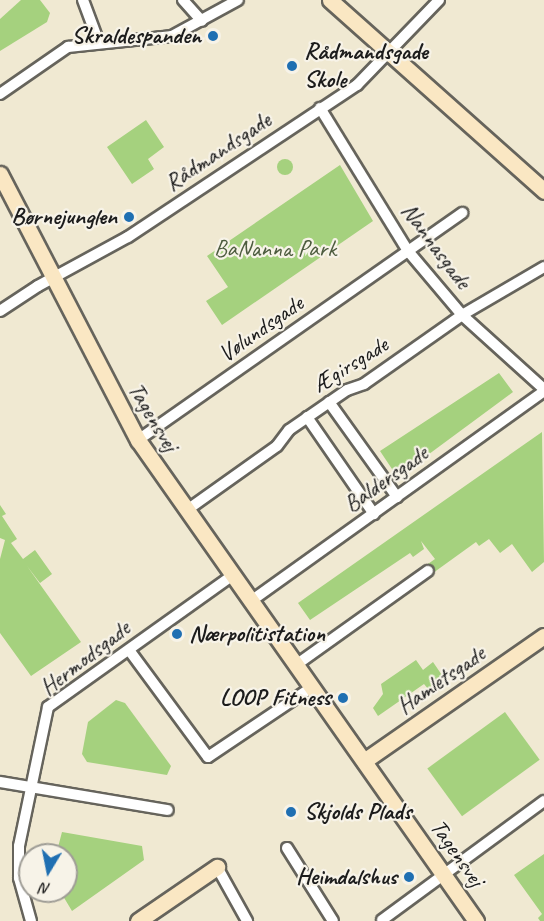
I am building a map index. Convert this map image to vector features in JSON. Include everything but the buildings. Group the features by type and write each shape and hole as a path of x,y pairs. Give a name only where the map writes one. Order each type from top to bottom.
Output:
{"street":[{"path":"83,0 99,43"},
{"path":"183,0 202,21"},
{"path":"0,94 68,46 162,38 202,21 238,0"},
{"path":"330,0 544,191"},
{"name":"Rådmandsgade","path":"0,311 53,278 129,237 370,74 440,0"},
{"name":"Nannasgade","path":"320,108 408,252 462,315 544,390"},
{"name":"Tagensvej","path":"0,174 138,440 476,921"},
{"name":"Vølundsgade","path":"138,440 462,213"},
{"name":"Ægirsgade","path":"187,510 277,446 289,430 329,402 364,384 462,315 544,267"},
{"name":"Baldersgade","path":"252,601 544,390"},
{"path":"329,402 397,497"},
{"path":"307,417 374,514"},
{"path":"296,665 428,571"},
{"name":"Hermodsgade","path":"31,921 19,878 19,846 48,707 233,575"},
{"name":"Hamletsgade","path":"364,761 544,636"},
{"path":"129,650 207,757 312,687"},
{"path":"0,782 168,810"},
{"path":"382,920 544,801"},
{"path":"287,848 333,921"},
{"path":"138,921 217,867 247,921"}],"green space":[{"path":"21,0 40,0 50,13 47,22 0,51 0,19"},
{"path":"146,120 164,147 148,159 154,169 132,184 107,147"},
{"path":"282,159 288,159 293,167 291,173 282,175 277,170 277,164"},
{"name":"BaNanna Park","path":"340,165 373,221 222,325 206,301 228,287 207,256"},
{"path":"499,373 513,392 402,474 399,469 394,472 380,451"},
{"path":"542,432 544,562 532,572 512,544 500,553 489,539 479,546 476,542 311,661 304,651 435,559 421,541 424,549 413,557 410,553 310,620 298,603"},
{"path":"0,505 6,514 2,516 17,539 11,543 23,559 35,550 52,574 40,583 27,566 81,642 31,676 0,633 0,559 5,540 0,538"},
{"path":"416,660 423,670 433,662 448,684 433,695 424,684 378,716 373,708 383,694 381,684"},
{"path":"116,700 125,703 171,766 167,775 87,762 82,754 88,722"},
{"path":"505,712 540,760 462,816 427,768"},
{"path":"62,832 142,846 144,860 72,911 67,903 78,903 78,843 59,843"},
{"path":"544,854 544,921 540,921 538,918 542,914 514,875"}],"place":[{"name":"Skraldespanden","path":"213,36"},
{"name":"Rådmandsgade Skole","path":"292,66"},
{"name":"Børnejunglen","path":"129,217"},
{"name":"Nærpolitistation","path":"177,634"},
{"name":"LOOP Fitness","path":"343,698"},
{"name":"Skjolds Plads","path":"291,812"},
{"name":"Heimdalshus","path":"409,877"}]}
